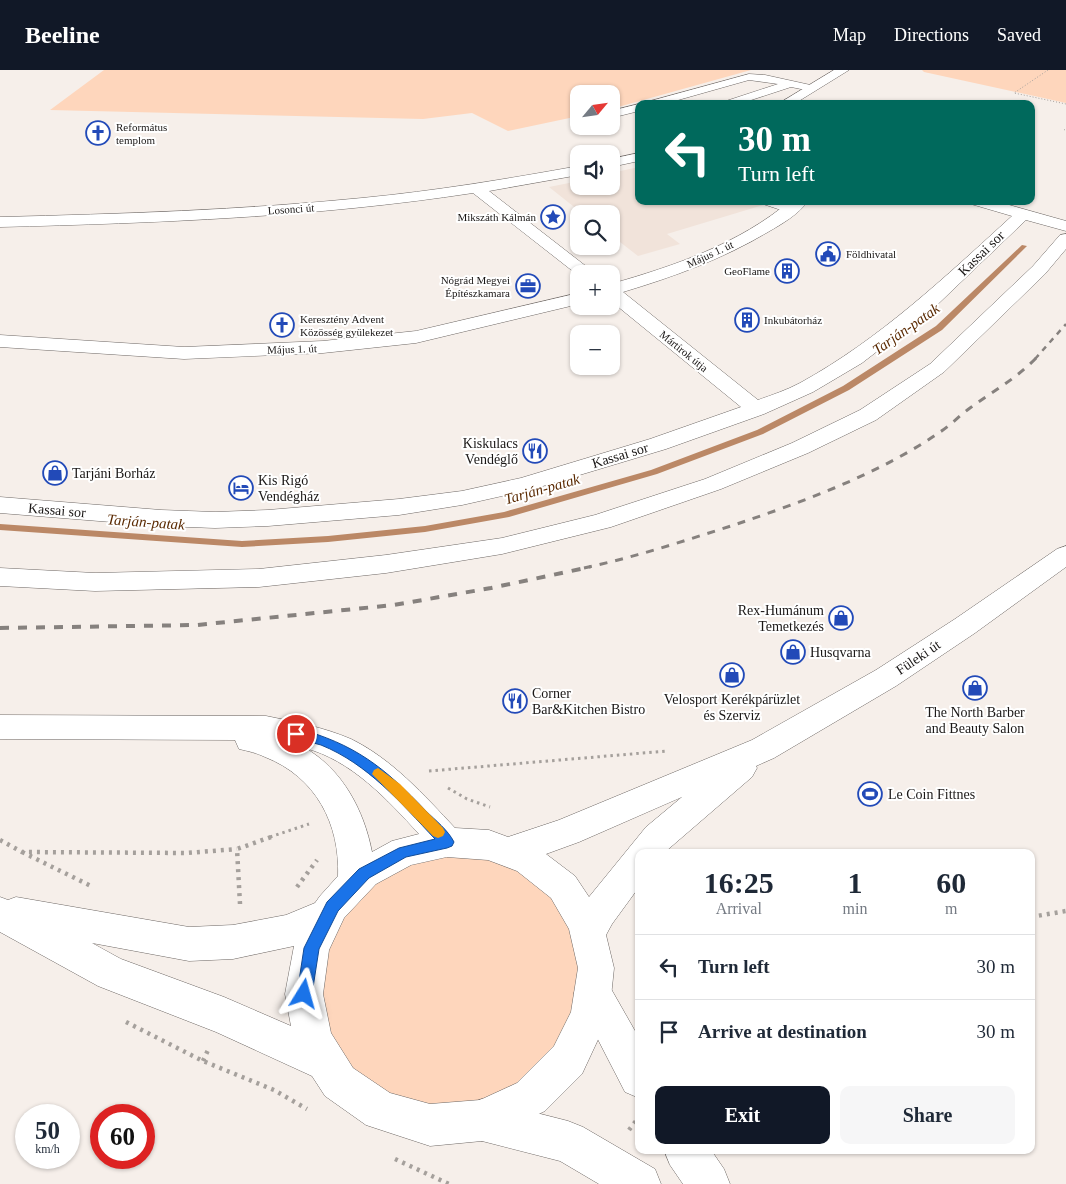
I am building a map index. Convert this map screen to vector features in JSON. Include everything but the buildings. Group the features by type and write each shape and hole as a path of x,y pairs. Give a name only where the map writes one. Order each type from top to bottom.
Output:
{"street":[{"path":"796,100 811,88 843,70"},
{"path":"620,161 635,158"},
{"name":"Losonci út","path":"0,222 117,219 337,206 477,189 570,172"},
{"path":"477,189 575,265"},
{"name":"Május 1. út","path":"620,288 660,276 711,256 770,224 795,205"},
{"path":"991,205 1066,226"},
{"name":"Kassai sor","path":"0,504 113,515 215,520 268,518 462,498 525,484 658,444 756,410 806,388 855,359 930,301 1023,214"},
{"path":"0,577 95,582 259,578 386,564 492,547 602,521 712,484 800,448 868,415 937,368 1039,270 1066,240"},
{"name":"Mártírok útja","path":"620,298 756,410"},
{"name":"Május 1. út","path":"0,341 184,353 323,348 416,337 570,300"},
{"name":"Füleki út","path":"763,750 886,678 965,626 1066,555"},
{"path":"0,727 266,728 323,741 345,751 381,776 447,842"},
{"path":"180,727 271,745 291,754 308,766 330,788 344,813 356,850 358,863 355,883"},
{"path":"508,852 567,832 763,750"},
{"path":"648,849 658,837 763,750"},
{"path":"447,842 490,845 508,852 529,860 563,887 586,924 596,968 590,1016 568,1060 531,1097 482,1120 430,1125 380,1111 339,1082 313,1040 304,994 311,948 332,906 364,873 404,852 447,842"},
{"path":"588,935 599,912 635,865"},
{"path":"0,911 189,944 233,942 286,932 328,915"},
{"path":"0,911 111,973 224,1016 327,1062"},
{"path":"593,993 635,1071"},
{"path":"482,1120 568,1142 640,1184"},
{"path":"688,1154 709,1184"}],"lane":[{"path":"765,78 781,70"},
{"path":"665,100 744,78 765,78 811,88"},
{"path":"740,100 791,84"},
{"path":"620,112 635,108"}],"path":[{"path":"1048,70 1014,93 1066,104"},
{"path":"430,772 675,750"},
{"path":"0,840 96,889"},
{"path":"22,852 187,853 237,849"},
{"path":"288,892 297,888 321,854"},
{"path":"1035,916 1066,911"}],"shaded area":[{"path":"104,70 751,70 643,100 635,100 635,102 620,106 620,85 570,85 570,118 508,131 472,113 423,119 50,110"},
{"path":"922,70 1066,70 1066,103 924,72"},
{"path":"635,168 635,205 763,205 667,234 680,244 638,256 620,242 620,205 572,205 549,187 570,183 570,195 620,195 620,171"},
{"path":"447,842 563,887 590,1016 482,1120 339,1082 311,948 332,907"}],"waterway":[{"name":"Tarján-patak","path":"0,527 242,544 328,539 425,529 505,515 654,472 760,432 846,388 939,328 1024,246"}],"railway":[{"path":"1035,358 1066,324"},
{"path":"584,568 642,553 737,524 816,496 868,473 917,447 944,429 970,408 1012,379 1035,358"},
{"path":"0,628 197,625 394,605 491,588 590,567"}],"slow traffic":[{"path":"378,774 395,788 438,832"}],"place":[{"name":"Református templom","path":"98,133"},
{"name":"Mikszáth Kálmán","path":"553,217"},
{"name":"Földhivatal","path":"828,254"},
{"name":"GeoFlame","path":"787,271"},
{"name":"Nógrád Megyei Építészkamara","path":"528,286"},
{"name":"Inkubátorház","path":"747,320"},
{"name":"Keresztény Advent Közösség gyülekezet","path":"282,325"},
{"name":"Kiskulacs Vendéglő","path":"535,451"},
{"name":"Tarjáni Borház","path":"55,473"},
{"name":"Kis Rigó Vendégház","path":"241,488"},
{"name":"Rex-Humánum Temetkezés","path":"841,618"},
{"name":"Husqvarna","path":"793,652"},
{"name":"Velosport Kerékpárüzlet és Szerviz","path":"732,675"},
{"name":"The North Barber and Beauty Salon","path":"975,688"},
{"name":"Corner Bar&Kitchen Bistro","path":"515,701"},
{"name":"Le Coin Fittnes","path":"870,794"}],"route":[{"path":"296,734 323,741 345,751 374,770 395,788 447,842 404,852 364,873 332,906 311,948 304,994"}]}
